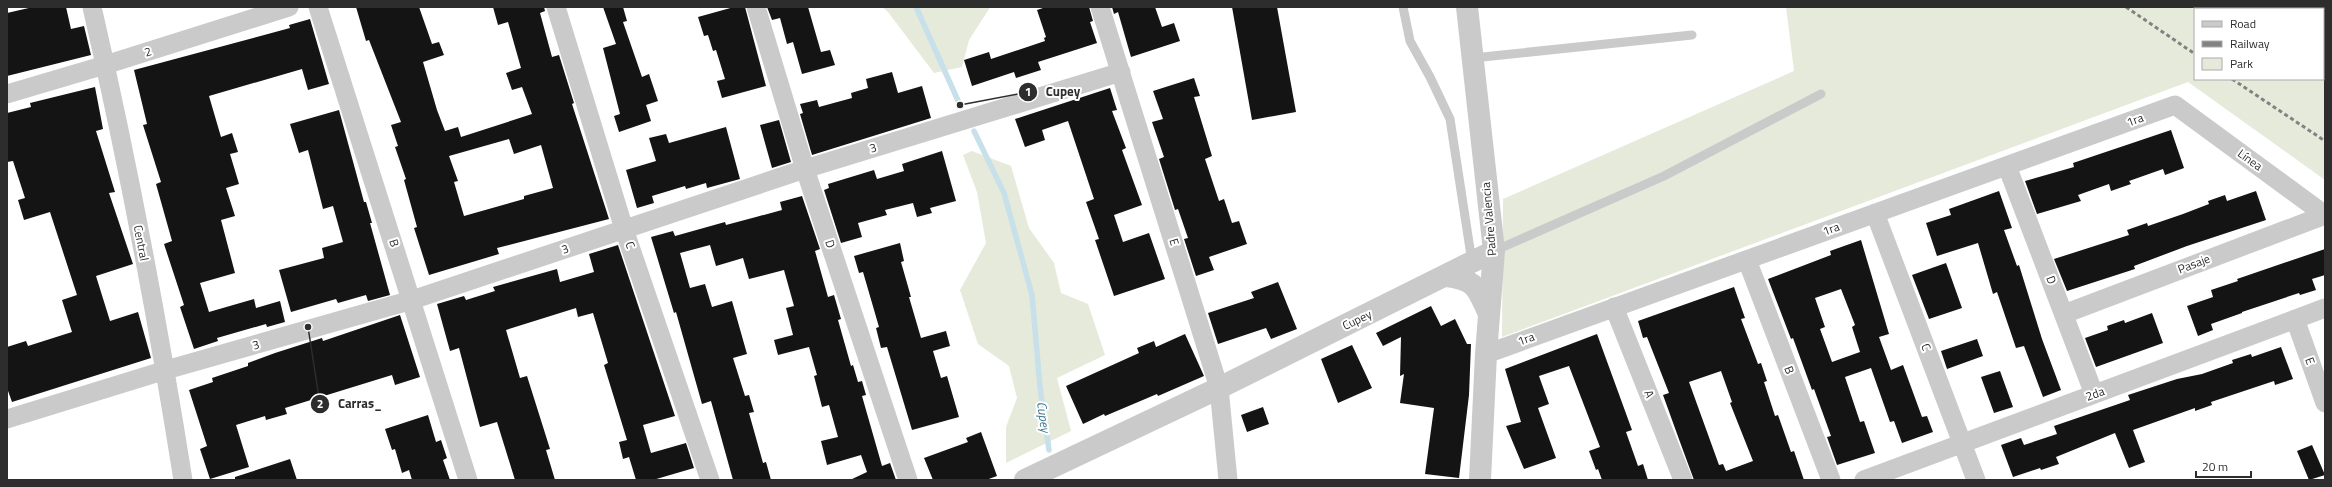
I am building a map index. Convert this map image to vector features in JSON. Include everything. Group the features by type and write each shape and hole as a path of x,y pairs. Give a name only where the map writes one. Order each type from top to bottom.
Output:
{"street":[{"name":"Central","path":"92,7 166,370 183,480"},
{"name":"2","path":"7,94 289,7"},
{"name":"B","path":"318,7 468,480"},
{"name":"C","path":"556,7 624,228 710,480"},
{"name":"D","path":"756,7 805,169 908,480"},
{"name":"E","path":"1100,7 1219,388 1228,480"},
{"name":"Padre Valencia","path":"1467,7 1494,251 1486,354 1480,480"},
{"name":"3","path":"7,419 166,370 412,300 624,228 805,169 1121,72"},
{"name":"1ra","path":"1486,354 2175,105"},
{"name":"Línea","path":"2175,105 2325,215"},
{"name":"D","path":"2007,166 2094,394"},
{"name":"C","path":"1875,213 1976,480"},
{"name":"Pasaje","path":"2064,314 2325,215"},
{"name":"Cupey","path":"1025,480 1219,388 1494,251"},
{"name":"B","path":"1747,260 1831,480"},
{"path":"1446,276 1465,279 1473,285 1489,315"},
{"name":"A","path":"1614,307 1683,480"},
{"name":"2da","path":"1864,480 2325,308"},
{"name":"E","path":"2295,319 2325,403"}],"lane":[{"path":"1403,7 1410,41 1430,77 1450,119 1472,263"},
{"path":"1473,58 1692,35"},
{"path":"1494,251 1664,176 1821,94"}],"green space":[{"path":"882,7 989,7 989,9 969,40 962,67 934,73 888,12"},
{"path":"1786,7 2191,7 2194,9 2194,80 2324,80 2324,8 2216,8 2325,7 2325,180 2188,82 1502,337 1503,199 1794,71"},
{"path":"972,151 1011,166 1029,228 1054,263 1061,293 1088,304 1105,355 1057,378 1071,431 1006,463 1006,427 1017,398 1009,366 978,344 960,290 986,243 977,192 963,155"}],"building":[{"path":"33,7 66,7 71,29 84,26 91,55 7,76 7,13"},
{"path":"356,7 419,7 432,44 439,42 444,55 423,62 437,110 445,131 458,127 461,137 532,114 522,87 512,90 506,73 521,68 508,22 498,25 493,7 544,7 545,11 540,13 552,57 559,55 574,103 572,104 609,219 497,248 499,254 429,275 414,228 417,227 404,180 406,179 395,147 398,146 391,125 401,122 369,40 366,41","holes":["509,139 514,154 541,145 553,188 524,196 524,199 464,216 454,182 458,181 449,156"]},
{"path":"603,7 623,7 627,21 623,22 642,77 649,74 658,101 646,105 651,121 619,132 614,116 620,114 603,48 616,44"},
{"path":"734,7 745,7 766,86 722,98 717,81 725,79 716,50 713,51 708,35 704,36 698,17"},
{"path":"767,7 808,7 821,52 830,50 835,65 802,74 793,42 787,44 780,18 772,20"},
{"path":"1046,7 1089,7 1093,21 1090,22 1097,43 1038,62 1041,70 1016,78 1014,72 972,86 964,60 989,52 991,59 1045,41 1044,38 1046,37 1037,10"},
{"path":"1112,7 1155,7 1162,27 1174,23 1180,41 1131,57 1118,12 1114,14"},
{"path":"1232,7 1277,7 1296,112 1252,120"},
{"path":"310,19 329,84 308,90 302,69 209,96 221,137 232,133 238,152 230,154 239,184 226,188 235,216 221,220 235,273 200,283 209,312 254,299 256,308 280,301 285,322 267,327 266,324 217,338 218,341 194,349 180,307 184,305 164,244 172,241 156,184 161,182 143,125 147,124 134,70 290,28 289,25"},
{"path":"892,72 898,93 922,86 931,118 812,155 800,114 803,113 800,104 817,100 819,107 852,98 851,93 868,88 866,79"},
{"path":"1194,78 1200,96 1194,97 1212,156 1205,159 1219,201 1224,199 1232,223 1239,221 1247,244 1209,257 1214,270 1196,276 1184,239 1188,238 1178,209 1175,210 1159,159 1164,157 1152,122 1163,119 1153,91"},
{"path":"95,87 103,129 96,131 115,192 109,193 133,264 96,276 110,321 138,312 151,358 12,402 7,388 7,347 26,341 28,346 72,332 62,300 77,295 50,212 24,220 18,200 25,198 13,161 7,162 7,113 31,107 30,103"},
{"path":"1110,88 1117,110 1112,111 1126,148 1122,150 1142,205 1114,215 1123,242 1149,233 1165,279 1114,296 1095,240 1099,239 1086,202 1094,199 1068,121 1042,130 1045,140 1025,147 1015,119"},
{"path":"339,110 364,202 366,202 372,223 370,223 390,295 368,301 366,295 338,303 336,299 291,312 279,270 324,258 322,248 343,242 333,206 323,209 308,150 299,153 290,124"},
{"path":"779,120 791,162 772,168 760,125"},
{"path":"726,127 740,179 707,188 706,183 686,189 685,186 652,196 654,203 637,208 626,170 656,161 649,138 666,134 669,143"},
{"path":"2171,130 2184,168 2165,175 2163,169 2129,181 2131,184 2111,191 2109,184 2078,195 2081,201 2037,214 2025,181 2074,167 2073,163"},
{"path":"942,151 956,201 930,208 932,213 917,217 913,203 885,210 887,215 858,223 862,237 841,243 824,190 829,188 828,184 874,170 877,179 904,171 902,164"},
{"path":"1999,191 2012,228 2004,230 2017,266 2019,265 2042,339 2061,390 2043,397 2024,346 2016,348 1997,292 1993,294 1978,243 1937,256 1926,223 1951,215 1949,209"},
{"path":"2256,191 2266,220 2187,246 2134,266 2135,269 2067,291 2054,259 2129,235 2127,230 2147,223 2148,226 2183,214 2209,204 2208,201 2225,195 2227,201"},
{"path":"802,196 820,249 815,251 828,297 834,295 841,319 838,320 851,366 853,365 858,382 862,381 866,395 862,396 882,466 890,463 896,480 850,480 867,472 861,455 827,465 821,441 838,437 829,405 822,407 814,376 817,375 809,347 778,355 774,340 793,335 786,308 794,306 784,270 749,279 743,258 716,266 710,245 680,253 690,288 705,284 712,307 732,301 747,354 733,358 745,396 749,395 754,412 749,413 763,463 766,462 771,480 733,480 711,401 702,404 676,312 674,313 651,237 673,231 675,236 725,222 726,225 782,210 780,202"},
{"path":"1861,240 1889,334 1879,337 1891,370 1903,365 1922,417 1927,416 1933,432 1902,443 1894,421 1890,422 1871,368 1845,377 1860,422 1864,421 1875,453 1837,465 1827,437 1831,436 1814,389 1812,390 1793,338 1791,339 1768,279 1831,255 1830,251","holes":["1841,289 1855,325 1852,327 1860,352 1832,362 1820,329 1825,327 1815,298"]},
{"path":"900,243 904,261 901,262 921,338 946,331 950,346 933,351 941,378 947,376 959,417 912,430 887,347 881,348 876,328 879,327 863,272 859,273 854,256"},
{"path":"618,245 675,416 643,425 651,453 686,443 694,468 653,480 636,480 629,457 623,459 619,442 627,440 604,365 608,363 593,313 578,317 576,308 506,330 520,378 527,376 550,449 546,450 555,480 515,480 497,422 480,427 459,348 450,351 437,304 464,296 466,300 495,291 493,287 557,269 560,282 594,272 589,254"},
{"path":"2325,249 2325,275 2312,279 2316,290 2300,295 2299,293 2211,324 2213,330 2198,336 2187,306 2213,297 2211,290 2238,281 2237,279"},
{"path":"1946,263 1962,308 1929,319 1912,275"},
{"path":"1278,282 1297,329 1271,339 1266,328 1218,344 1208,313 1254,298 1251,292"},
{"path":"1734,287 1745,318 1741,319 1758,364 1761,363 1767,381 1764,382 1775,416 1778,415 1791,452 1794,451 1804,480 1694,480 1663,395 1669,393 1647,337 1643,338 1638,321","holes":["1721,371 1732,402 1730,403 1753,461 1726,471 1723,464 1719,465 1689,382"]},
{"path":"1431,306 1441,326 1455,319 1467,344 1471,344 1469,395 1459,478 1425,474 1434,408 1400,403 1404,374 1400,376 1401,337 1383,346 1376,333"},
{"path":"2152,313 2163,343 2096,367 2085,338 2108,330 2107,326 2124,320 2125,323"},
{"path":"400,315 420,377 395,385 392,375 285,408 287,414 266,420 265,416 236,425 249,467 210,479 200,449 207,446 189,390 213,382 212,378 248,366 248,363 275,353 322,338 323,341"},
{"path":"1185,334 1204,376 1158,396 1157,394 1105,416 1104,414 1083,424 1066,386 1139,353 1137,348 1154,341 1156,347"},
{"path":"1597,334 1632,430 1626,432 1638,466 1643,464 1648,480 1602,480 1598,469 1596,470 1589,451 1600,447 1569,366 1539,376 1549,404 1538,408 1556,458 1524,469 1506,426 1521,422 1505,369"},
{"path":"1977,339 1983,356 1947,369 1941,351"},
{"path":"1352,345 1372,388 1338,403 1321,359"},
{"path":"2281,347 2293,379 2275,385 2274,381 2211,402 2212,405 2195,411 2195,408 2133,430 2145,462 2129,468 2115,433 2056,457 2059,464 2041,470 2040,468 2013,477 2001,445 2021,438 2024,445 2057,434 2054,426 2130,400 2128,395 2177,379 2202,374 2233,363 2232,360 2251,354 2252,357"},
{"path":"2000,371 2013,407 1994,413 1981,377"},
{"path":"1263,407 1269,424 1247,432 1241,415"},
{"path":"428,415 436,442 441,440 447,458 443,460 450,480 412,480 409,470 402,473 395,449 392,450 385,429"},
{"path":"981,432 997,476 986,480 933,480 924,458 968,442 966,438"},
{"path":"2312,445 2325,475 2309,480 2297,451"},
{"path":"290,459 297,480 235,480 235,477"}],"waterway":[{"name":"Cupey","path":"916,7 960,105"},
{"name":"Cupey","path":"974,131 1004,193 1032,295 1040,387 1049,450"}],"railway":[{"path":"2126,7 2194,53"},
{"path":"2234,80 2325,141"}],"place":[{"name":"Cupey","path":"960,105"},
{"name":"Carras_","path":"308,327"}]}
